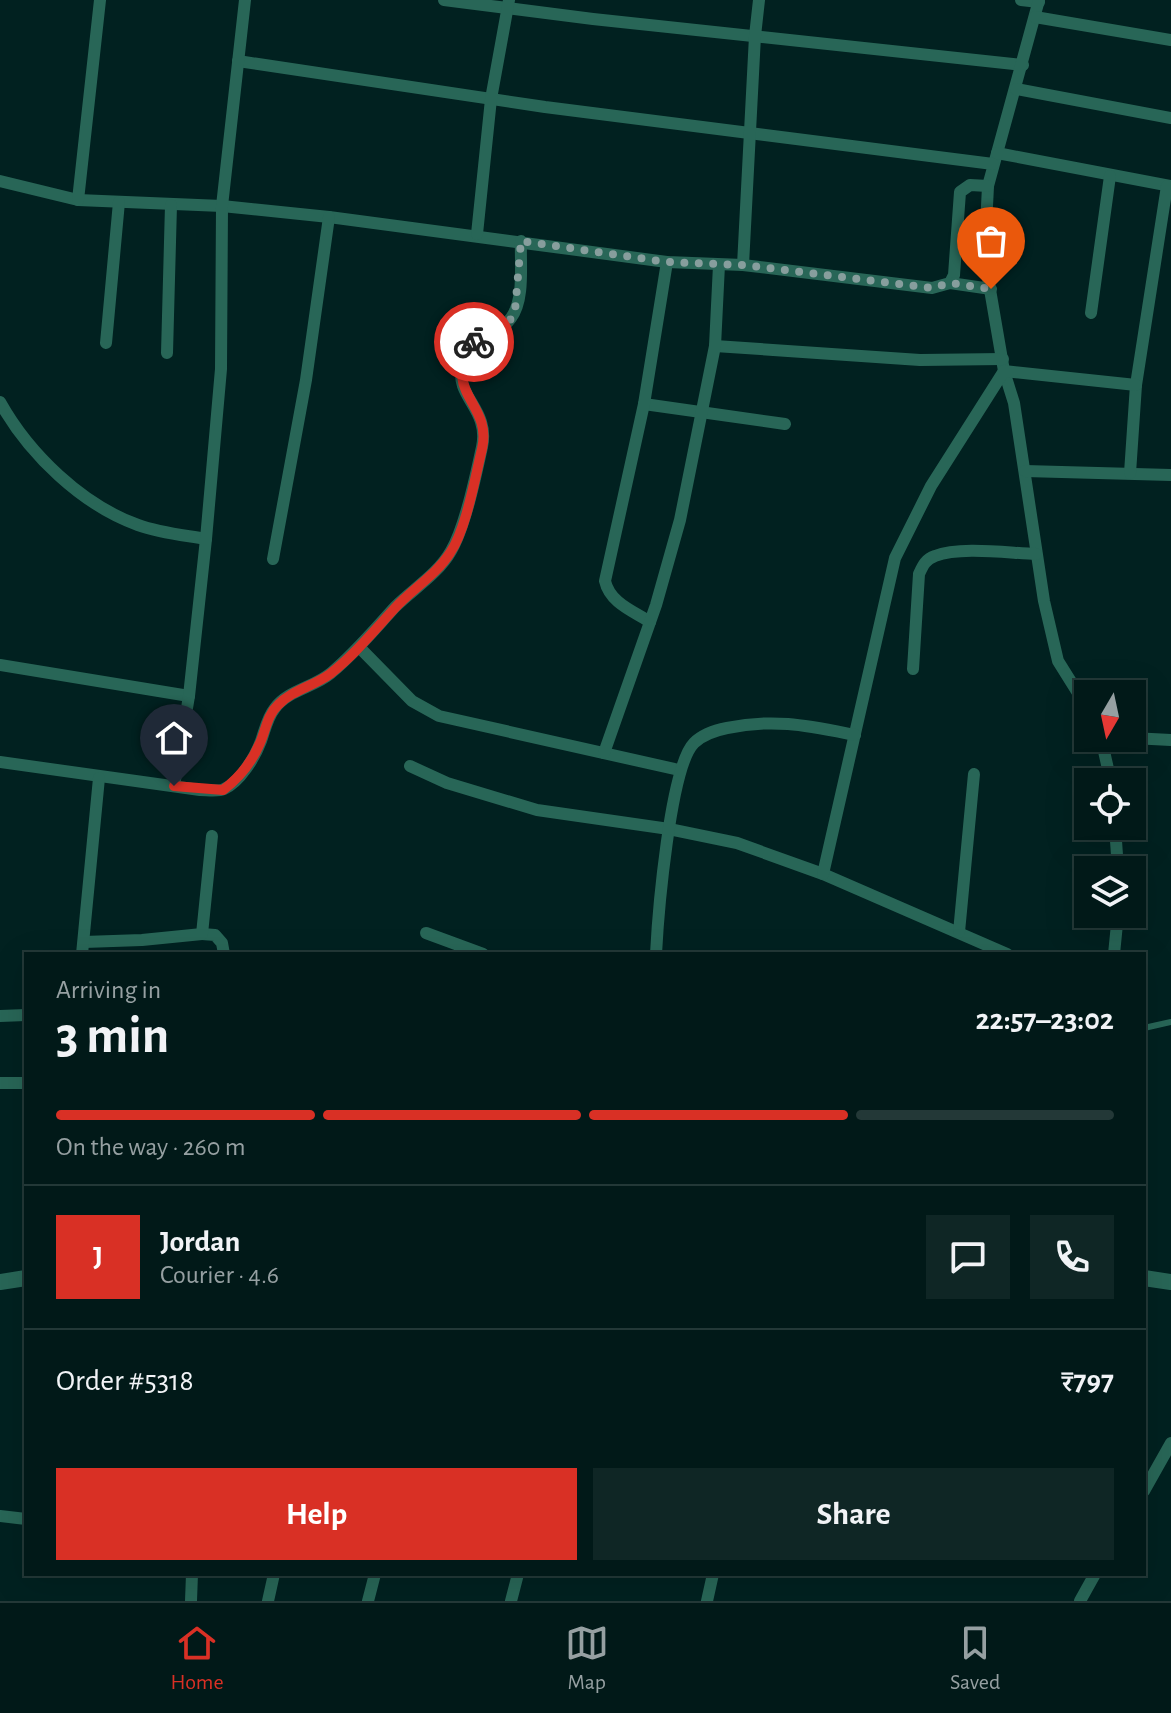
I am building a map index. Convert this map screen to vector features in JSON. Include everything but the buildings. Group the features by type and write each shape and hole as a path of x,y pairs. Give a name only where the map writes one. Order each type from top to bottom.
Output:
{"street":[{"path":"78,200 100,0"},
{"path":"174,786 189,696 206,539 221,369 222,206 245,0"},
{"path":"444,0 508,4 755,36 1023,65"},
{"path":"743,265 759,0"},
{"path":"1021,0 1039,1 988,186 985,247 1003,365 1014,403 1036,554 1058,661 1074,687"},
{"path":"477,234 491,99 508,4"},
{"path":"1035,17 1171,40"},
{"path":"238,61 491,99 995,159 1169,186 1136,385 1130,473"},
{"path":"1016,89 1171,118"},
{"path":"1091,313 1110,176"},
{"path":"0,181 78,200 222,206 477,234 667,262 743,265 932,288 950,283 991,289"},
{"path":"950,283 954,275 960,192 970,185 988,186"},
{"path":"106,343 119,202"},
{"path":"167,353 171,205"},
{"path":"273,559 306,380 329,217"},
{"path":"0,762 99,778 223,790 238,779 259,745 275,707 328,676 360,648 394,608 450,554 459,536 483,444 484,429 481,417 463,387 461,371 467,352 476,338 509,322 515,311 521,241"},
{"path":"650,622 615,601 605,581 644,404 667,262"},
{"path":"604,753 650,622 680,520 715,346 719,265"},
{"path":"715,346 1003,365 1136,385"},
{"path":"823,874 895,558 931,486 1003,365"},
{"path":"0,402 14,427 51,467 93,502 134,524 206,539"},
{"path":"644,404 785,424"},
{"path":"1025,471 1171,475"},
{"path":"913,669 919,574 925,561 937,555 959,552 1036,554"},
{"path":"360,648 412,701 439,716 679,770"},
{"path":"0,665 189,696"},
{"path":"656,952 669,829 679,770 694,743 716,730 755,722 791,722 855,735"},
{"path":"1146,739 1171,740"},
{"path":"410,766 447,783 537,810 669,829 737,843 823,874 1003,952"},
{"path":"959,932 974,774"},
{"path":"99,778 83,948 202,934 215,935 222,943 224,952"},
{"path":"202,934 212,836"},
{"path":"1114,952 1117,928"},
{"path":"426,933 478,952"},
{"path":"0,1016 24,1015"},
{"path":"0,1083 24,1083"},
{"path":"0,1282 24,1278"},
{"path":"1146,1278 1171,1282"},
{"path":"1146,1487 1171,1443"},
{"path":"0,1516 24,1519"},
{"path":"191,1601 192,1576"},
{"path":"268,1601 274,1576"},
{"path":"368,1601 374,1576"},
{"path":"511,1601 517,1576"},
{"path":"707,1601 713,1576"},
{"path":"1080,1601 1094,1576"}],"lane":[{"path":"1146,1028 1171,1022"}],"way so far":[{"path":"474,342 476,338 509,322 515,311 519,293 521,241 667,262 743,265 932,288 950,283 991,289"}],"route":[{"path":"174,786 223,790 238,779 259,745 275,707 328,676 360,648 394,608 450,554 459,536 483,444 481,417 463,387 461,371 474,342"}]}
